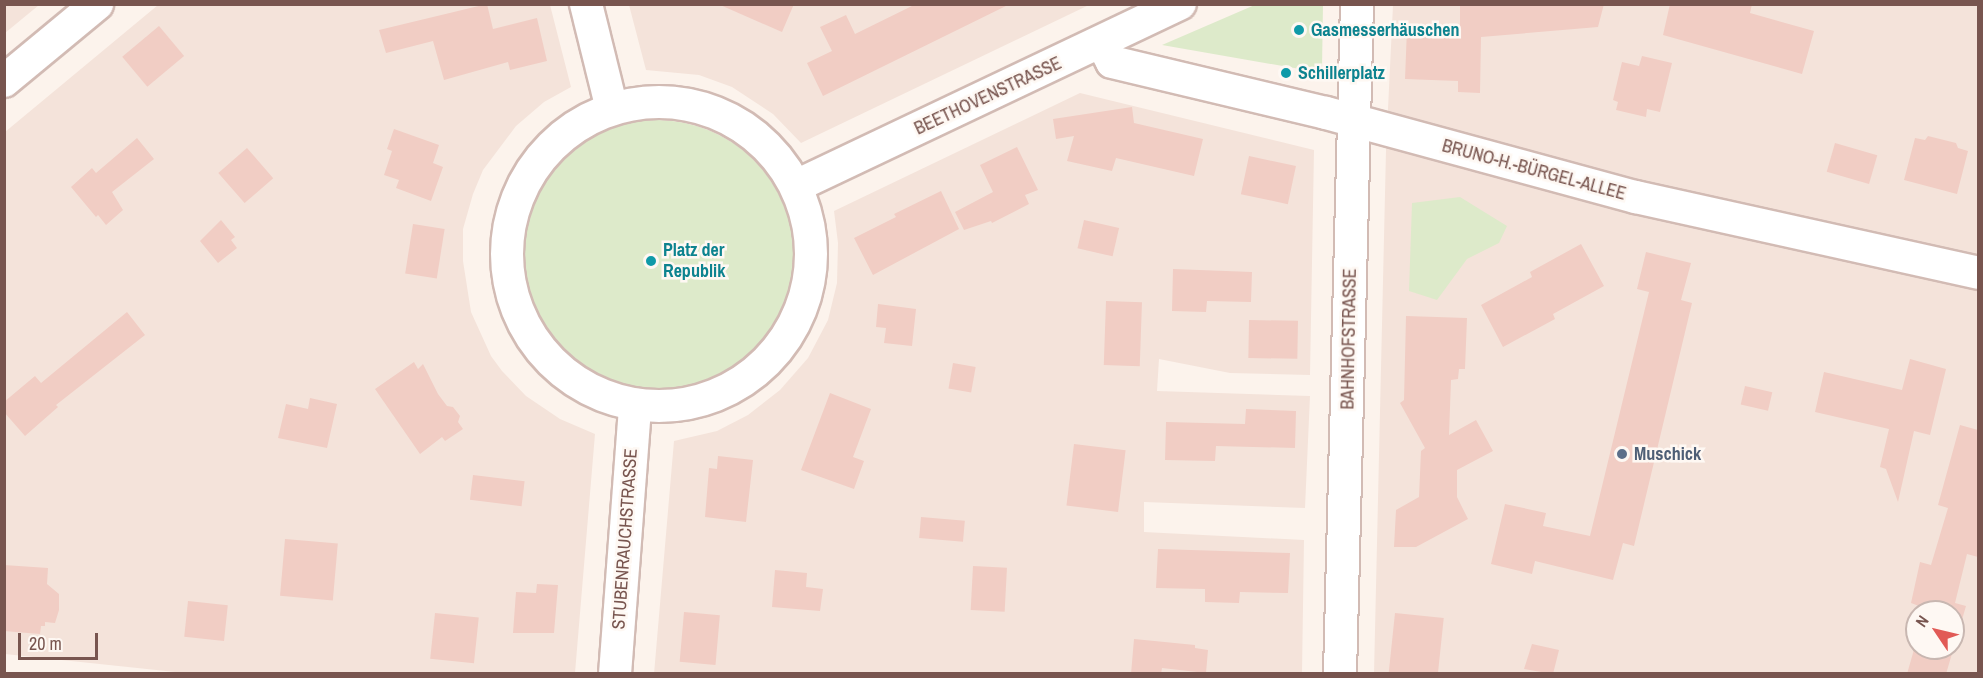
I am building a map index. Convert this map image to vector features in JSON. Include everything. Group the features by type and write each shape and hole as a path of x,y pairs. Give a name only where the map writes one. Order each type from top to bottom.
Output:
{"street":[{"path":"4,81 97,4"},
{"path":"586,4 612,109"},
{"name":"BEETHOVENSTRASSE","path":"796,186 1180,4"},
{"name":"BAHNHOFSTRASSE","path":"1340,674 1357,4"},
{"name":"BRUNO-H.-BÜRGEL-ALLEE","path":"1102,42 1112,62 1353,122 1636,197 1978,273"},
{"path":"678,102 703,108 728,118 755,135 778,159 796,186 808,222 812,259 806,296 791,331 778,349 745,380 707,399 665,407 635,405 603,397 584,387 549,360 529,334 515,305 508,279 506,252 509,225 516,200 527,177 542,156 573,128 612,109 640,103 678,102"},
{"name":"STUBENRAUCHSTRASSE","path":"615,674 635,405"}],"shaded area":[{"path":"5,4 39,4 39,5 5,33"},
{"path":"158,5 550,5 571,87 544,102 516,126 483,170 463,229 463,261 471,312 491,356 502,371 526,396 560,419 595,434 575,673 194,674 5,654 5,132"},
{"path":"629,5 1089,5 801,143 773,114 732,87 699,75 646,70"},
{"path":"1393,5 1978,5 1978,673 1374,674 1386,150"},
{"path":"1080,93 1314,150 1310,375 1230,373 1159,359 1157,391 1310,396 1305,508 1144,502 1144,532 1304,540 1302,673 654,674 674,441 717,431 748,415 780,390 808,358 828,320 837,283 838,243 834,211"}],"green space":[{"path":"1257,4 1323,5 1322,68 1317,72 1162,45"},
{"name":"Platz der Republik","path":"657,120 684,123 709,130 733,143 754,160 771,181 784,205 791,230 794,257 791,284 784,309 771,333 754,354 733,371 709,384 684,391 657,394 630,391 605,384 581,371 560,354 543,333 530,309 523,284 520,257 523,230 530,205 543,181 560,160 581,143 605,130 630,123"},
{"path":"1460,197 1507,226 1499,243 1467,259 1437,300 1409,291 1412,203"}],"building":[{"path":"487,4 493,29 537,18 547,61 510,70 508,62 444,80 433,41 386,53 379,30"},
{"path":"718,4 794,4 782,32"},
{"path":"916,4 1010,4 823,96 807,63 832,51 820,27 846,15 855,34"},
{"path":"1604,4 1598,27 1481,37 1480,93 1458,92 1458,81 1405,79 1407,28 1460,29 1460,6"},
{"path":"1670,4 1752,4 1750,13 1814,31 1802,74 1663,35"},
{"path":"159,26 184,56 147,87 122,57"},
{"path":"1642,56 1672,63 1660,112 1647,109 1646,117 1616,110 1618,102 1613,100 1622,62 1639,66"},
{"path":"1132,107 1134,123 1203,139 1194,176 1116,158 1112,171 1067,161 1074,136 1056,139 1053,119"},
{"path":"394,129 439,145 433,163 443,167 431,201 396,188 399,180 384,175 392,151 387,149"},
{"path":"1928,136 1956,143 1958,148 1968,151 1957,194 1904,180 1915,138 1925,140"},
{"path":"137,138 154,159 112,192 123,210 106,225 98,215 96,217 71,187 92,168 96,173"},
{"path":"1835,143 1877,155 1869,184 1827,172"},
{"path":"1017,147 1038,190 1025,195 1029,204 992,223 991,221 964,230 955,212 993,192 980,165"},
{"path":"247,148 273,178 245,203 218,173"},
{"path":"1249,156 1296,166 1288,204 1241,194"},
{"path":"941,191 959,229 873,275 854,238 896,217 894,214"},
{"path":"221,220 235,237 231,240 237,248 218,263 200,241"},
{"path":"1084,220 1119,228 1113,256 1077,248"},
{"path":"413,224 445,229 437,278 405,273"},
{"path":"1581,244 1604,286 1553,314 1555,319 1503,347 1481,305 1532,277 1530,272"},
{"path":"1646,252 1691,263 1681,300 1692,303 1634,546 1623,543 1613,580 1535,561 1532,574 1491,564 1505,504 1546,513 1543,526 1590,536 1649,292 1637,289"},
{"path":"1173,269 1252,272 1251,302 1207,301 1206,312 1172,311"},
{"path":"1106,301 1142,302 1140,366 1104,365"},
{"path":"878,304 916,309 912,346 884,343 886,328 876,327"},
{"path":"127,312 145,335 56,405 58,407 25,436 4,412 4,402 35,376 41,383"},
{"path":"1406,316 1467,318 1465,369 1459,369 1458,379 1451,380 1449,435 1476,420 1493,451 1457,470 1457,497 1468,519 1416,547 1394,547 1396,510 1419,497 1421,451 1425,448 1400,403 1404,400"},
{"path":"1249,320 1298,321 1297,359 1248,358"},
{"path":"1910,359 1946,369 1930,435 1914,431 1898,502 1886,469 1880,467 1889,429 1815,412 1824,372 1902,390"},
{"path":"414,362 418,369 423,364 438,394 447,406 453,407 460,416 458,422 463,429 445,441 442,437 420,454 375,389"},
{"path":"953,363 976,367 971,393 948,389"},
{"path":"1745,386 1772,392 1768,411 1741,405"},
{"path":"830,393 871,409 853,457 864,461 854,489 801,470"},
{"path":"310,398 337,404 327,448 278,438 286,404 308,409"},
{"path":"1246,409 1296,411 1295,448 1216,446 1215,461 1165,460 1166,422 1245,424"},
{"path":"1960,425 1978,430 1978,557 1967,554 1956,600 1912,600 1920,562 1931,565 1948,508 1938,505"},
{"path":"1074,444 1126,450 1118,512 1066,506"},
{"path":"718,456 753,460 746,522 705,517 709,468 717,469"},
{"path":"473,475 525,481 522,506 470,500"},
{"path":"921,517 965,521 963,542 919,538"},
{"path":"285,539 338,544 333,600 280,596"},
{"path":"1158,549 1290,553 1288,593 1240,592 1239,603 1205,602 1205,589 1156,588"},
{"path":"4,565 48,568 47,584 59,594 59,610 55,623 45,622 45,626 41,626 40,634 4,631"},
{"path":"973,566 1007,568 1005,612 971,610"},
{"path":"775,570 807,573 806,587 823,589 820,611 772,607"},
{"path":"537,584 558,585 554,633 513,633 516,592 536,593"},
{"path":"188,601 228,605 224,641 184,637"},
{"path":"684,612 720,615 716,665 680,662"},
{"path":"435,613 479,618 474,663 430,659"},
{"path":"1395,613 1444,618 1438,674 1389,674"},
{"path":"1134,639 1195,645 1195,648 1208,650 1206,673 1162,668 1161,674 1131,674"},
{"path":"1532,644 1559,650 1553,674 1524,669"},
{"path":"1911,660 1950,660 1946,674 1907,674"}],"place":[{"name":"Gasmesserhäuschen","path":"1299,30"},
{"name":"Schillerplatz","path":"1286,73"},
{"name":"Platz der Republik","path":"651,261"},
{"name":"Muschick","path":"1622,454"}]}
